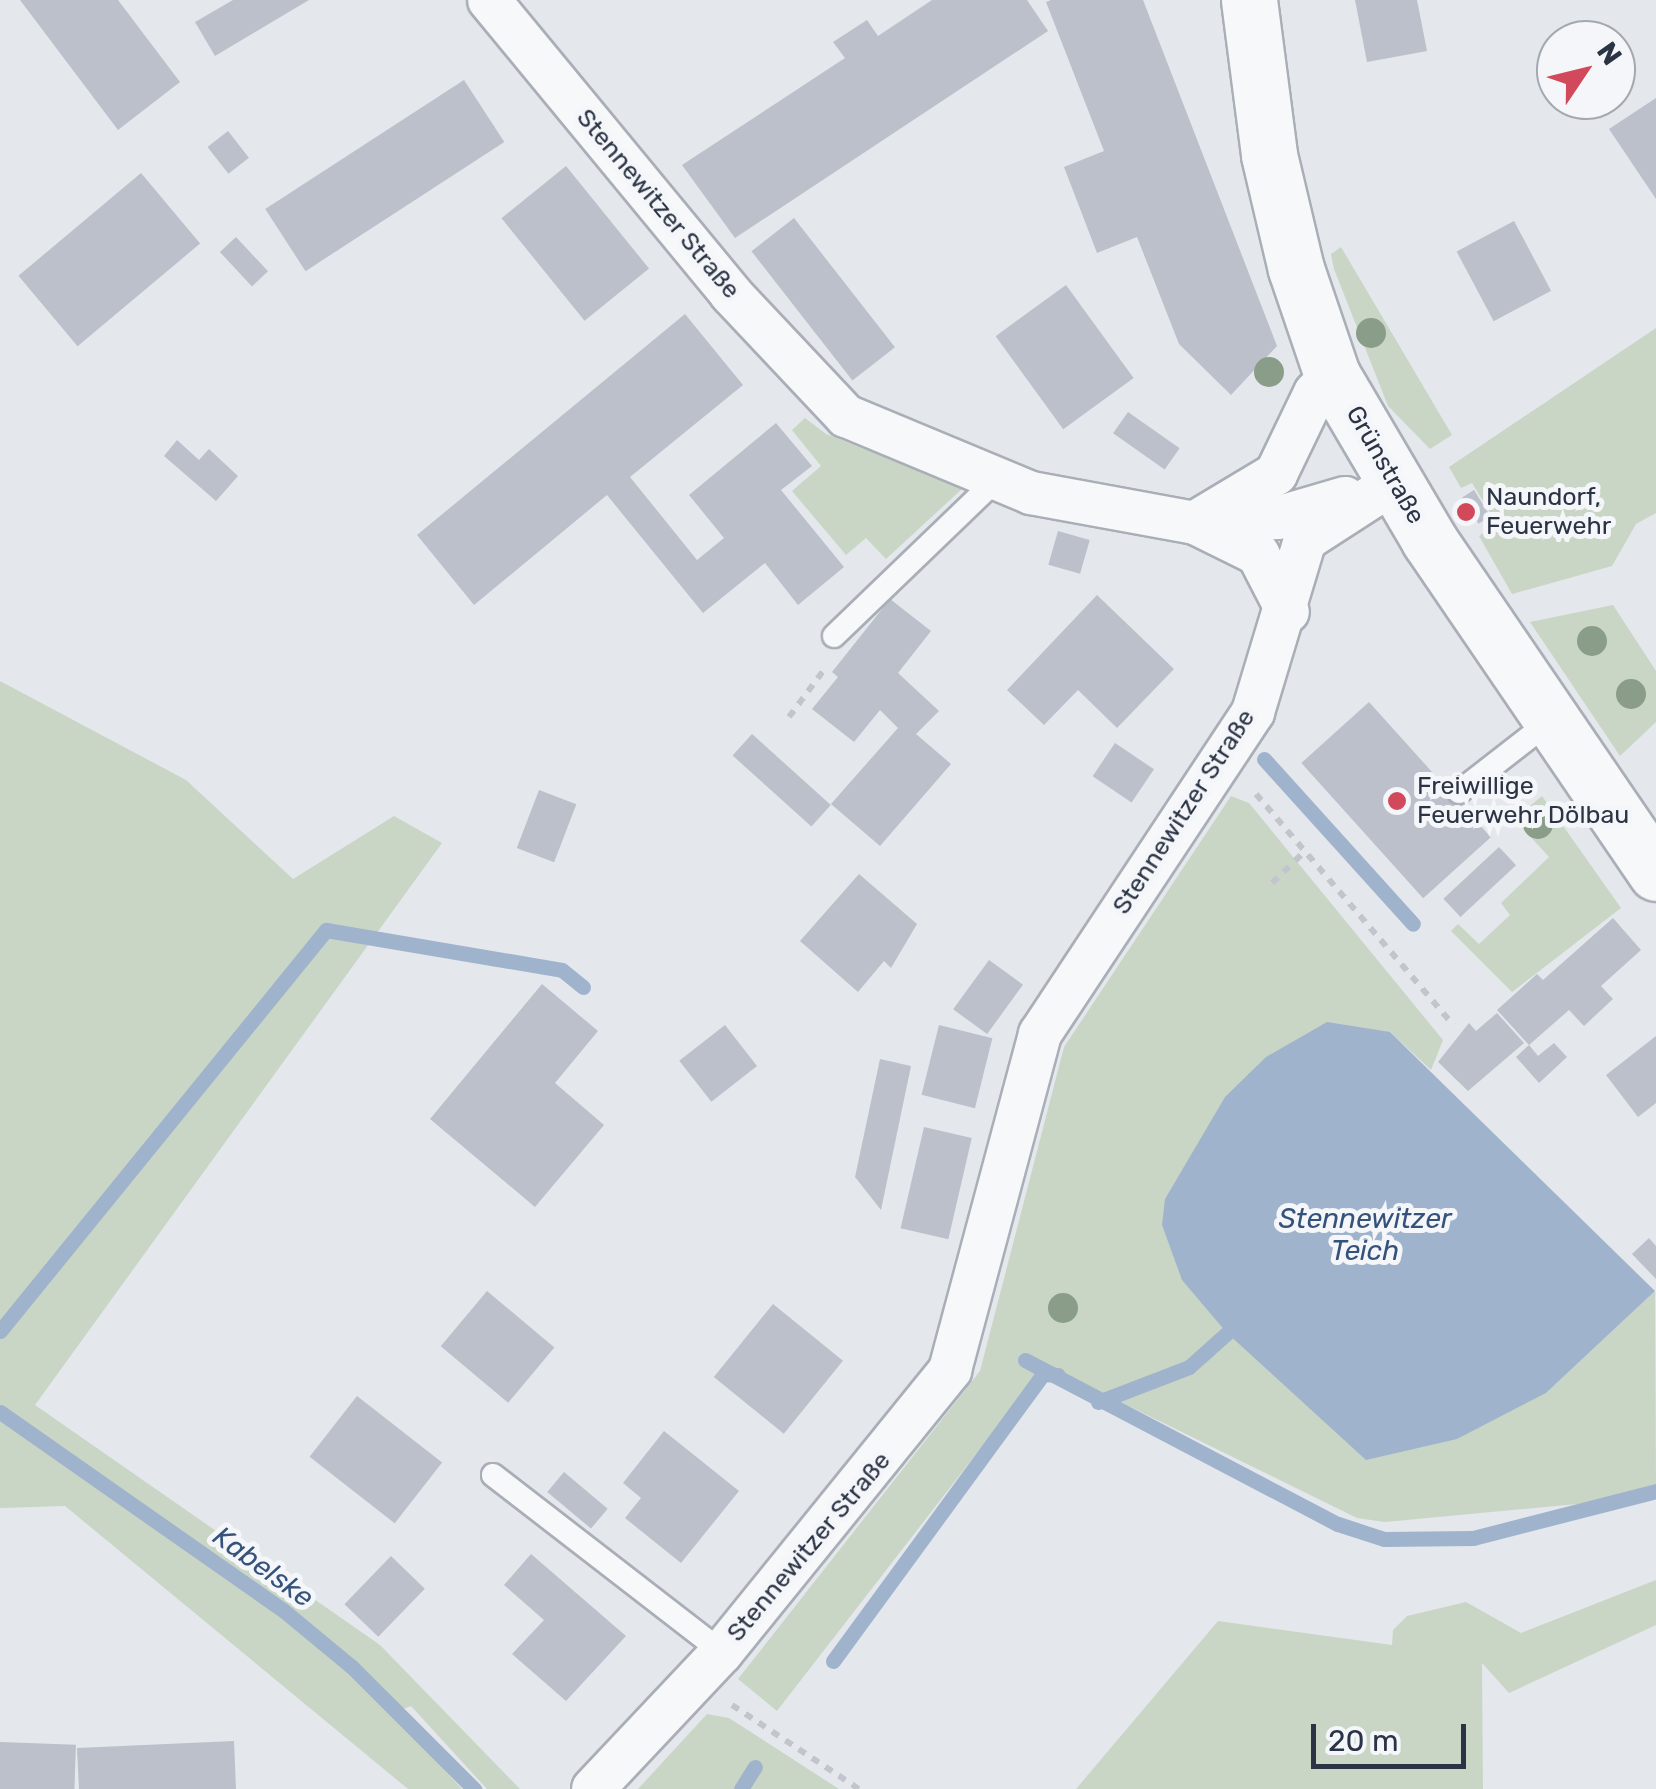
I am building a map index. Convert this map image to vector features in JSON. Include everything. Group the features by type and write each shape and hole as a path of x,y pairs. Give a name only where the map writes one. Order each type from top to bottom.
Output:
{"street":[{"name":"Stennewitzer Straße","path":"489,0 731,294 846,416 1030,493 1194,523 1278,518 1393,484"},
{"name":"Grünstraße","path":"1248,1 1269,155 1296,269 1332,374 1393,484 1550,722 1656,873"},
{"path":"1194,523 1276,474 1315,393 1332,374"},
{"name":"Stennewitzer Straße","path":"593,1789 709,1667 950,1370 1040,1034 1253,712 1288,612 1305,540 1393,484"},
{"path":"1194,523 1258,554 1288,612"}],"lane":[{"path":"834,636 996,480"},
{"path":"1459,792 1550,722"},
{"path":"492,1475 709,1667"}],"path":[{"path":"790,717 818,686 834,636"},
{"path":"1224,756 1453,1025"},
{"path":"1272,883 1305,850"},
{"path":"709,1667 859,1789"}],"green space":[{"path":"1341,247 1452,435 1430,449 1388,406 1334,269 1331,254"},
{"path":"1656,328 1656,513 1636,524 1612,566 1512,594 1479,536 1497,524 1472,483 1461,488 1449,467"},
{"path":"805,418 826,434 963,488 886,559 866,538 846,555 792,491 821,466 792,430"},
{"path":"1613,605 1656,671 1656,722 1620,756 1530,622"},
{"path":"0,681 186,780 293,879 394,816 442,843 35,1405 380,1645 520,1789 487,1789 411,1706 392,1713 462,1789 408,1789 65,1506 0,1508"},
{"path":"1231,796 1249,803 1443,1040 1431,1070 1390,1032 1227,1333 1294,1389 1546,1393 1655,1291 1656,1484 1588,1503 1385,1522 1357,1518 1045,1365 777,1711 738,1679 980,1371 1064,1047"},
{"path":"1542,796 1621,908 1512,992 1451,931 1458,924 1479,944 1510,915 1501,903 1549,857 1514,819"},
{"path":"1656,1580 1656,1625 1509,1693 1482,1663 1483,1789 1076,1789 1218,1621 1392,1645 1393,1630 1407,1616 1466,1602 1521,1633"},
{"path":"707,1714 729,1718 839,1789 638,1789"}],"water":[{"name":"Stennewitzer Teich","path":"1327,1022 1390,1032 1655,1291 1546,1393 1457,1439 1366,1460 1227,1333 1182,1280 1162,1225 1165,1199 1225,1097 1266,1057"}],"building":[{"path":"20,0 118,0 180,82 118,130"},
{"path":"233,0 309,0 215,56 195,22"},
{"path":"932,0 1027,0 1048,31 735,238 682,165 845,58 833,42 867,20 878,36"},
{"path":"1143,0 1277,346 1231,395 1179,344 1137,237 1097,253 1064,167 1104,151 1046,2"},
{"path":"1355,0 1417,0 1427,51 1367,62"},
{"path":"464,80 504,142 306,271 265,209"},
{"path":"1656,98 1656,199 1609,129 1623,120 1636,120 1636,111"},
{"path":"228,131 249,158 228,174 208,147"},
{"path":"566,166 649,269 585,321 501,218"},
{"path":"141,173 200,243 78,346 18,276"},
{"path":"794,218 895,347 852,380 751,251"},
{"path":"1514,221 1551,291 1494,321 1457,252"},
{"path":"236,237 268,271 252,286 220,252"},
{"path":"1066,285 1134,378 1063,429 996,336"},
{"path":"685,314 743,385 630,477 697,560 724,538 689,495 776,423 812,466 781,490 844,567 798,605 765,563 703,613 607,495 474,605 417,535"},
{"path":"1128,412 1180,448 1165,469 1113,433"},
{"path":"177,440 199,460 209,449 238,476 216,501 164,456"},
{"path":"1474,490 1490,516 1479,524 1462,497"},
{"path":"1058,531 1090,540 1080,574 1048,565"},
{"path":"1097,595 1174,669 1117,728 1078,690 1044,725 1007,690"},
{"path":"890,599 931,631 898,673 939,711 916,734 951,764 880,846 831,804 898,728 880,710 854,742 812,709 838,677 832,672"},
{"name":"Freiwillige Feuerwehr Dölbau","path":"1369,702 1491,837 1423,898 1301,763"},
{"path":"752,734 831,805 811,826 733,756"},
{"path":"1115,743 1154,769 1132,802 1093,776"},
{"path":"539,790 576,804 554,862 517,848"},
{"path":"1499,847 1516,865 1460,917 1443,899"},
{"path":"859,874 917,924 891,968 884,961 858,992 800,941"},
{"path":"1613,918 1641,950 1601,986 1613,999 1584,1026 1569,1010 1529,1045 1497,1010 1537,974 1543,980"},
{"path":"989,960 1023,985 987,1034 953,1009"},
{"path":"542,984 598,1031 555,1083 604,1125 535,1207 430,1119"},
{"path":"1497,1013 1524,1043 1468,1091 1438,1062 1469,1023 1476,1031"},
{"path":"725,1025 757,1066 711,1102 679,1061"},
{"path":"939,1025 992,1038 975,1108 922,1095"},
{"path":"1656,1036 1656,1103 1638,1117 1606,1075"},
{"path":"1554,1043 1567,1057 1539,1083 1516,1057 1529,1045 1538,1056"},
{"path":"880,1059 911,1066 881,1210 855,1177"},
{"path":"924,1127 972,1138 948,1239 901,1228"},
{"path":"1649,1238 1656,1246 1656,1279 1632,1254"},
{"path":"487,1291 554,1348 508,1403 441,1346"},
{"path":"773,1304 843,1361 784,1434 714,1377"},
{"path":"357,1396 442,1462 395,1523 310,1457"},
{"path":"664,1431 739,1491 681,1563 625,1518 641,1498 623,1483"},
{"path":"564,1472 608,1509 591,1529 547,1492"},
{"path":"531,1554 626,1636 566,1701 512,1654 544,1620 504,1585"},
{"path":"391,1556 425,1589 378,1637 344,1604"},
{"path":"234,1741 236,1789 79,1789 77,1748"},
{"path":"0,1742 76,1745 74,1789 0,1789"}],"waterway":[{"path":"1264,759 1413,924"},
{"path":"0,1331 326,930 562,970 583,987"},
{"path":"1098,1402 1189,1367 1227,1333"},
{"path":"1025,1360 1338,1524 1384,1539 1473,1538 1656,1491"},
{"path":"833,1661 1043,1374 1058,1375"},
{"name":"Kabelske","path":"0,1412 283,1610 352,1667 474,1789"},
{"path":"741,1789 755,1767"}],"place":[{"name":"Naundorf, Feuerwehr","path":"1466,512"},
{"name":"Freiwillige Feuerwehr Dölbau","path":"1397,801"}]}
